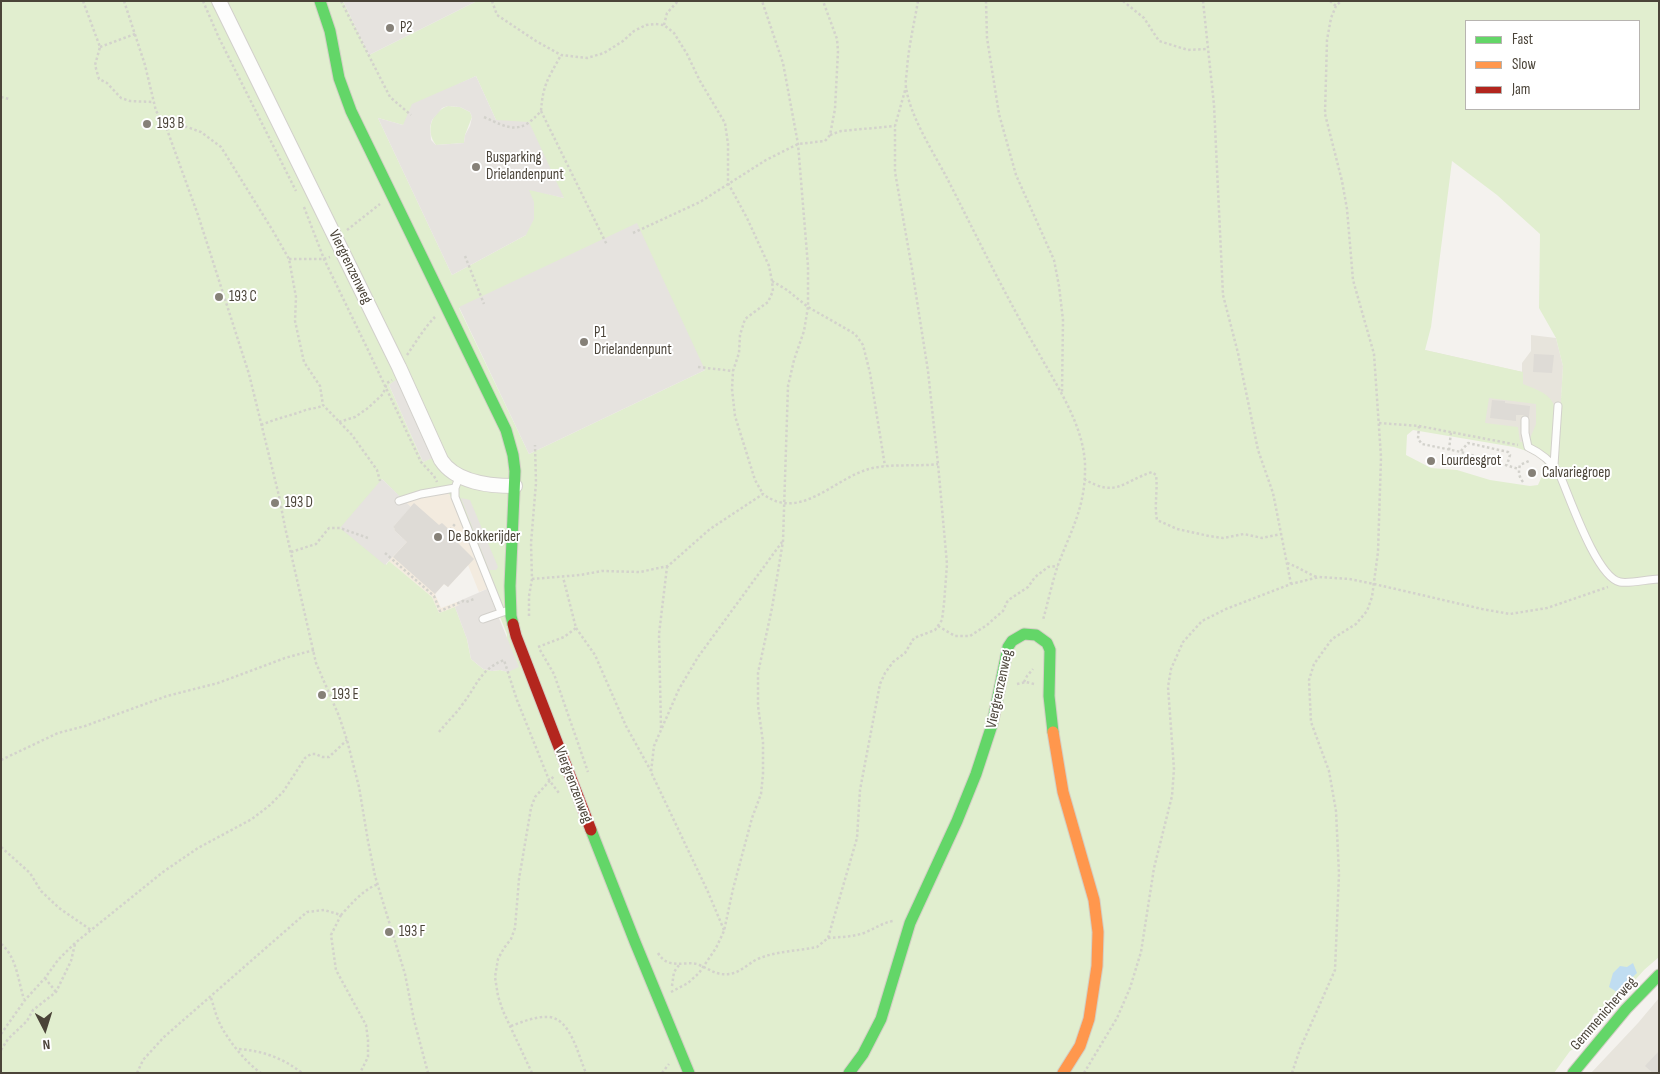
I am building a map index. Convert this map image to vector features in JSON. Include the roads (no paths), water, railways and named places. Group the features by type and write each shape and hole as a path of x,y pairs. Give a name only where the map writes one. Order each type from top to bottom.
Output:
{"street":[{"name":"Viergrenzenweg","path":"219,1 400,370 441,460 457,482 515,486"},
{"name":"Viergrenzenweg","path":"320,1 330,31 343,91 503,421 513,456 515,486 510,586 506,611 635,942 689,1073"},
{"name":"Viergrenzenweg","path":"849,1073 863,1054 881,1019 892,988 910,923 957,821 976,774 994,718 1008,646 1012,639 1019,635 1031,633 1038,635 1048,643 1050,650 1050,702 1054,746 1063,792 1094,900 1098,932 1097,966 1089,1019 1080,1046 1063,1073"},
{"name":"Gemmenicherweg","path":"1573,1073 1626,1010 1659,975"}],"lane":[{"path":"1554,465 1558,406"},
{"path":"1525,420 1528,447 1543,455 1560,472 1581,527 1595,555 1610,576 1621,583 1659,579"},
{"path":"400,501 441,490 457,482"},
{"path":"457,482 455,497 506,611 482,619"}],"water":[{"path":"1633,963 1637,973 1617,992 1609,987 1613,973 1620,966 1627,967"}],"place":[{"name":"P2","path":"390,28"},
{"name":"193 B","path":"147,124"},
{"name":"Busparking Drielandenpunt","path":"476,167"},
{"name":"193 C","path":"219,297"},
{"name":"P1 Drielandenpunt","path":"584,342"},
{"name":"Lourdesgrot","path":"1431,461"},
{"name":"Calvariegroep","path":"1532,473"},
{"name":"193 D","path":"275,503"},
{"name":"De Bokkerijder","path":"438,537"},
{"name":"193 E","path":"322,695"},
{"name":"193 F","path":"389,932"}]}
